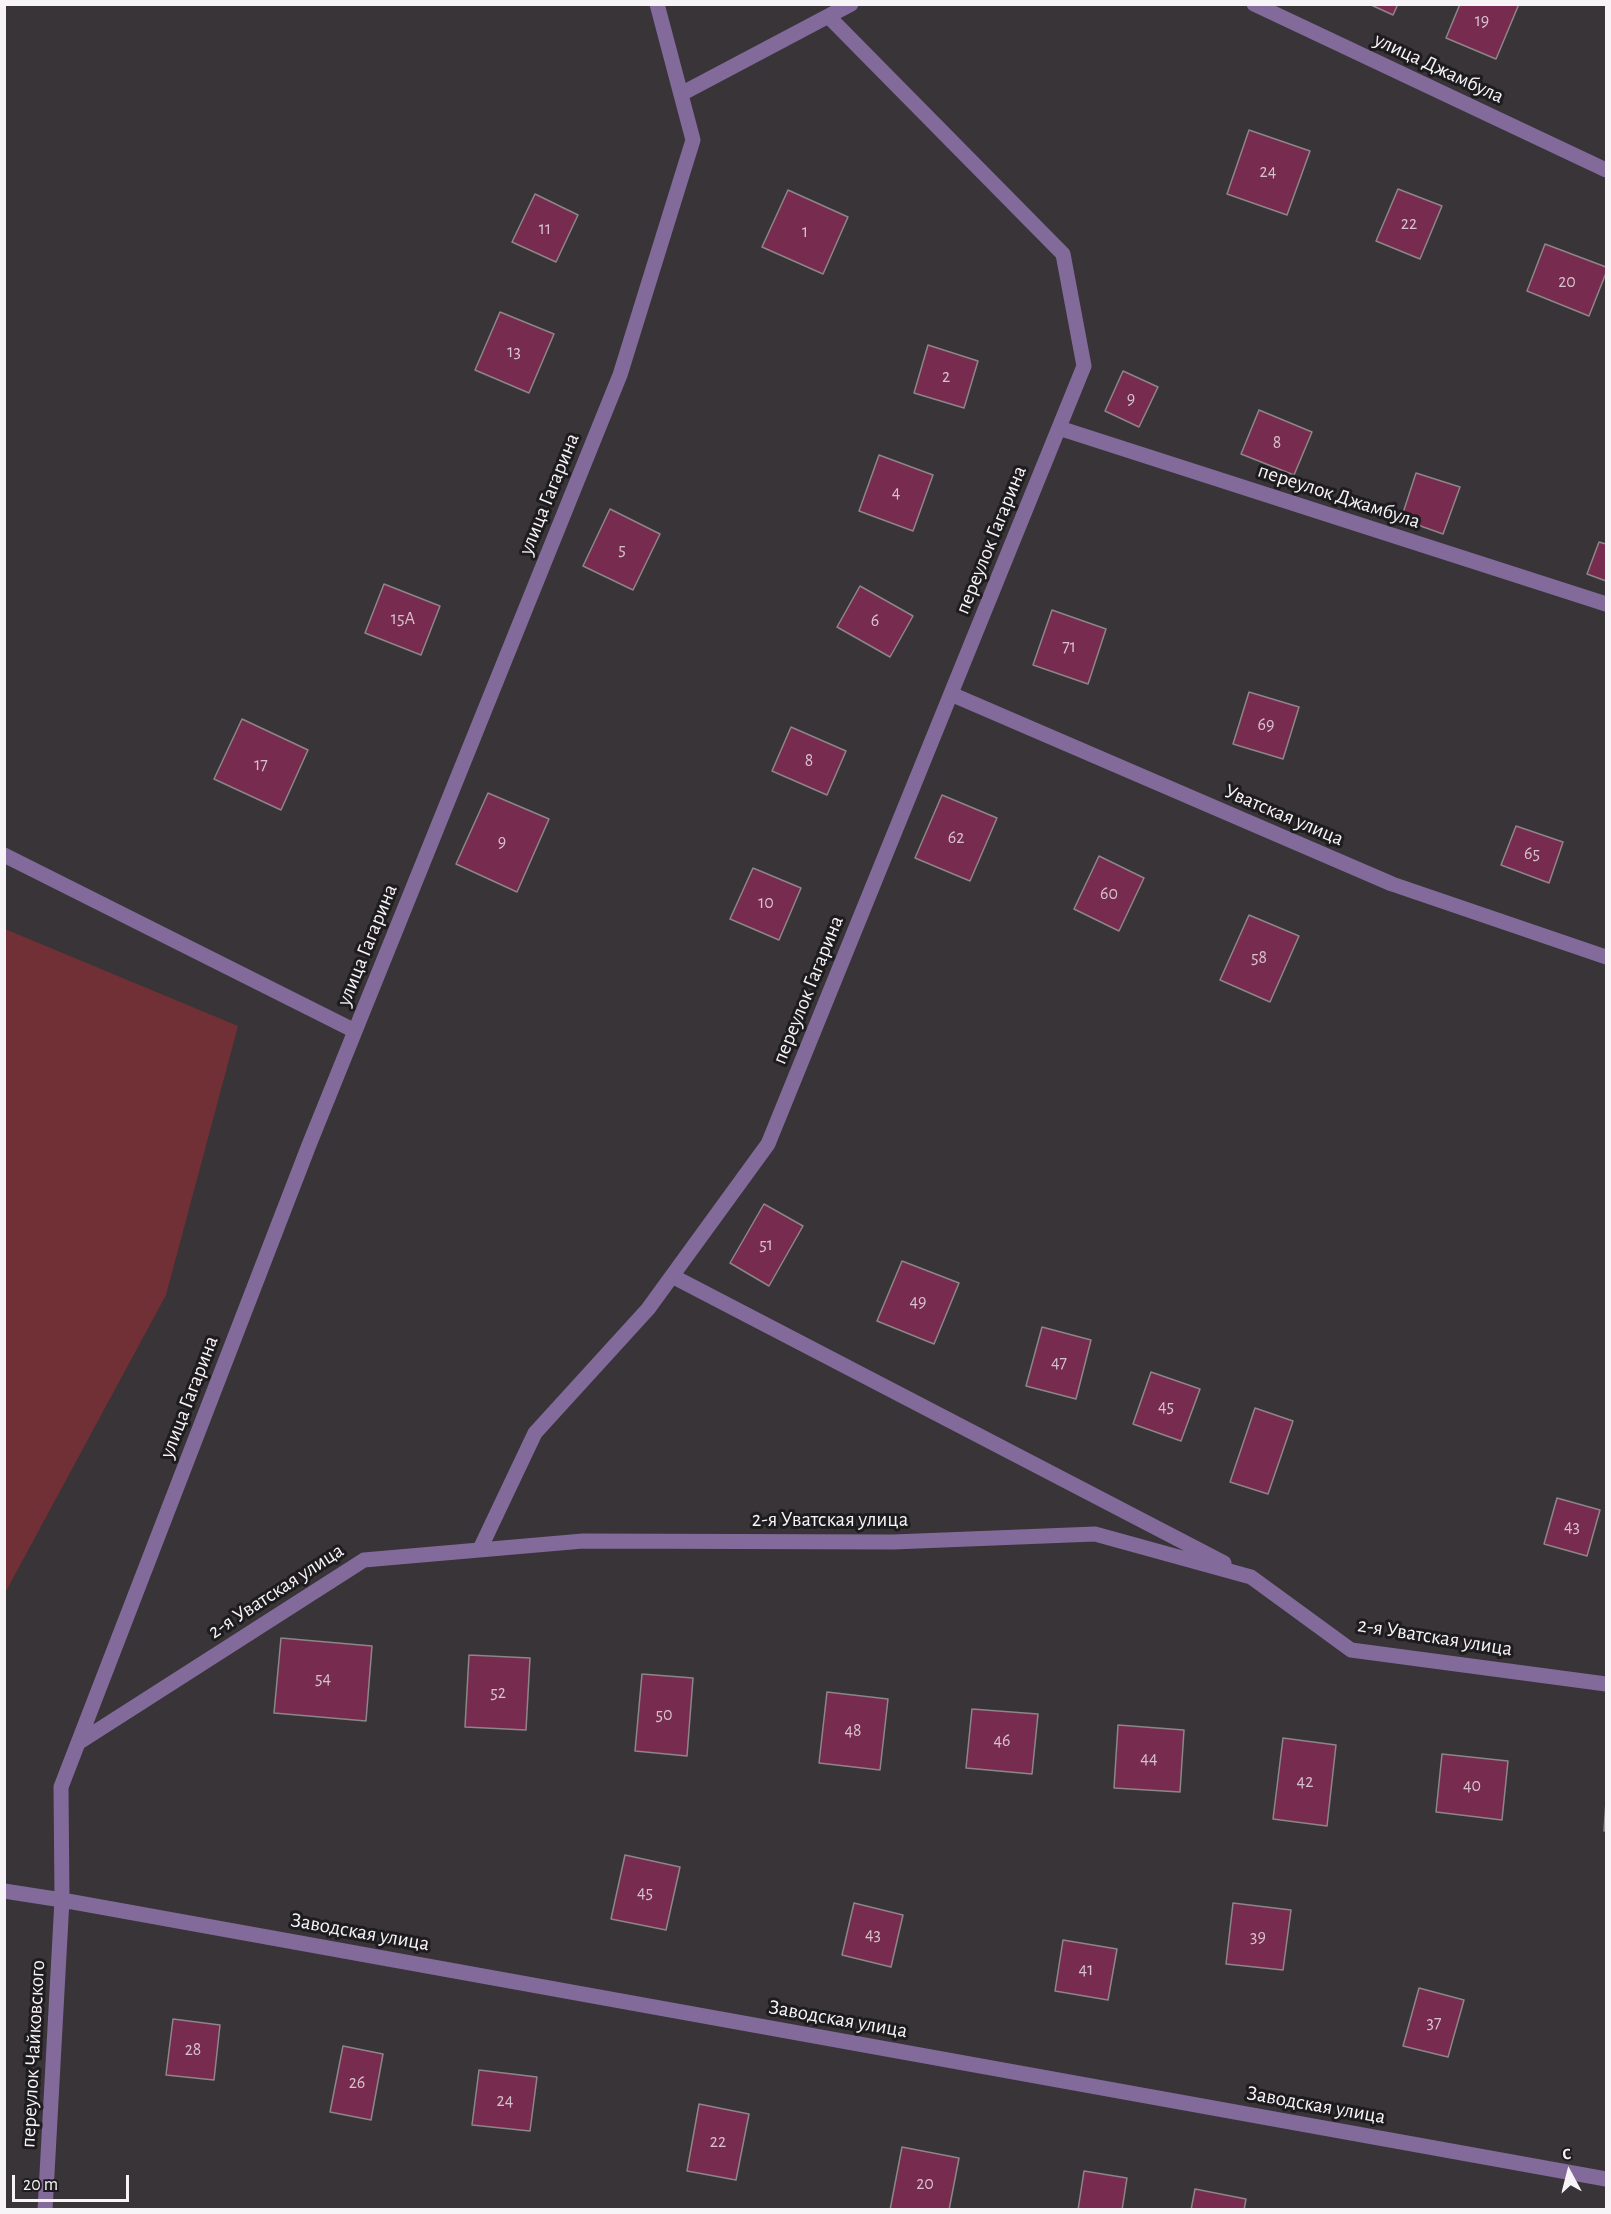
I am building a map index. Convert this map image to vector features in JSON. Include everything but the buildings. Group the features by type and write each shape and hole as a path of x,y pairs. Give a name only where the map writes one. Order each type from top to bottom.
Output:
{"street":[{"name":"улица Гагарина","path":"62,1900 61,1787 355,1030 620,375 693,140 657,4"},
{"path":"681,94 851,4"},
{"name":"улица Джамбула","path":"1254,4 1606,170"},
{"name":"переулок Гагарина","path":"480,1549 535,1433 648,1309 768,1144 1084,366 1063,254 829,16"},
{"name":"переулок Джамбула","path":"1059,428 1606,604"},
{"name":"Уватская улица","path":"951,694 1392,884 1606,957"},
{"path":"4,855 355,1030"},
{"path":"672,1276 1251,1577"},
{"name":"2-я Уватская улица","path":"78,1743 364,1560 583,1541 893,1542 1095,1534 1251,1577 1351,1650 1606,1684"},
{"name":"Заводская улица","path":"4,1891 1606,2179"},
{"name":"переулок Чайковского","path":"45,2210 62,1900"}],"shaded area":[{"path":"5,929 238,1026 166,1295 5,1593"}]}
